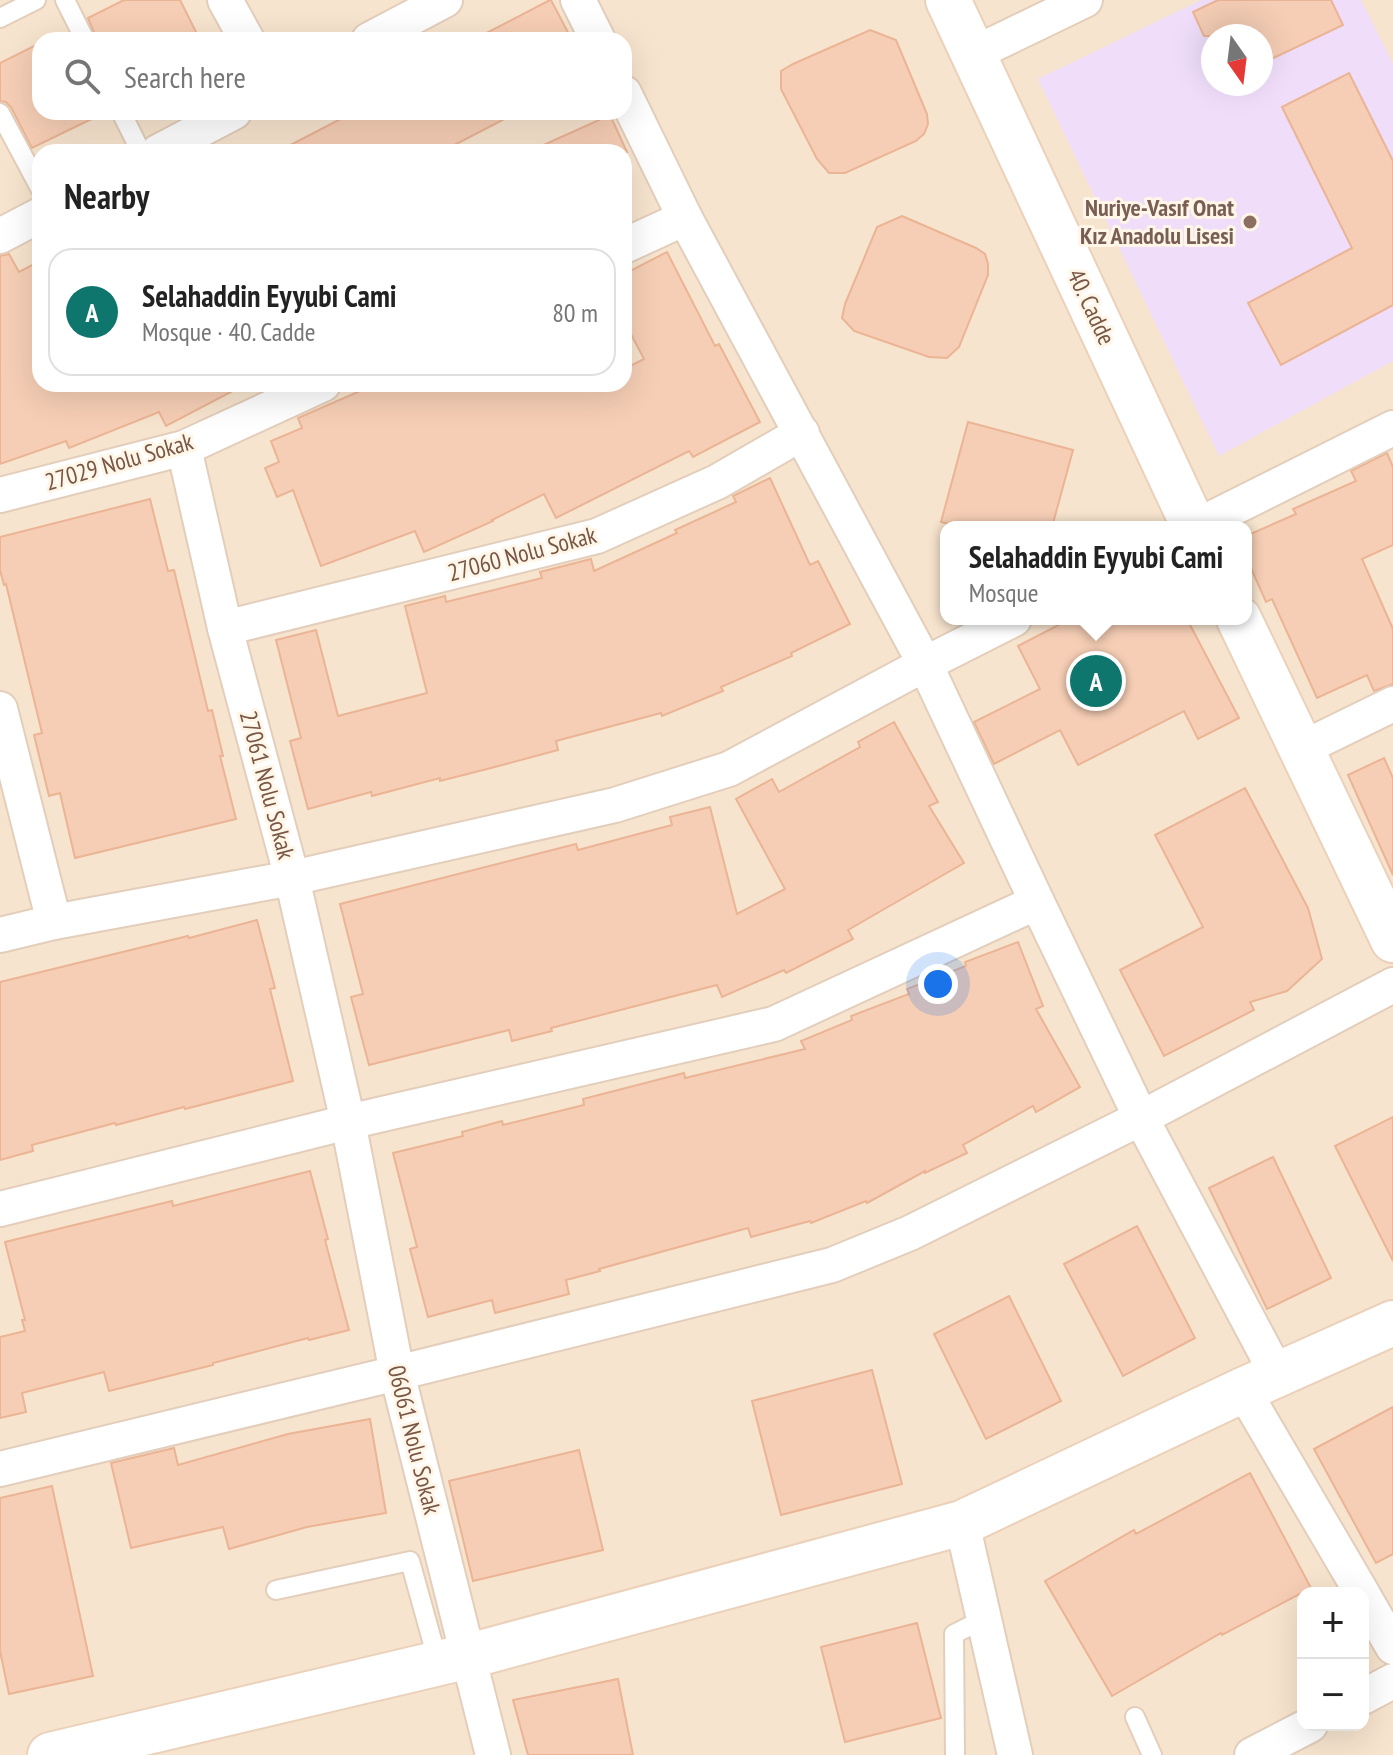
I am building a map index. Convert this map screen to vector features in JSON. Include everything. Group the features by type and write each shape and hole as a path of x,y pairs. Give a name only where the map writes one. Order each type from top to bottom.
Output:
{"street":[{"path":"225,0 243,32"},
{"path":"578,0 594,32"},
{"name":"40. Cadde","path":"948,0 1191,521"},
{"path":"973,54 1085,0"},
{"path":"382,32 426,4"},
{"path":"632,109 685,218 925,664 1141,1118 1260,1382 1359,1587"},
{"path":"173,144 219,120"},
{"path":"632,242 685,218"},
{"path":"0,236 32,219"},
{"name":"27029 Nolu Sokak","path":"0,495 184,448 306,392"},
{"path":"1206,521 1393,428"},
{"name":"27060 Nolu Sokak","path":"225,628 597,536 717,482 802,433"},
{"name":"27061 Nolu Sokak","path":"184,448 225,628 292,878 348,1122"},
{"path":"0,935 54,922 292,878 615,805 729,769 1002,625"},
{"path":"1242,625 1393,940"},
{"path":"1301,749 1393,704"},
{"path":"0,709 54,922"},
{"path":"0,1209 348,1122 774,1024 1037,902"},
{"path":"0,1469 832,1265 910,1233 1141,1118 1393,985"},
{"name":"06061 Nolu Sokak","path":"348,1122 454,1659 493,1755"},
{"path":"50,1755 454,1659 962,1523 1260,1382 1393,1323"},
{"path":"962,1523 1015,1755"},
{"path":"1369,1606 1393,1647"},
{"path":"1369,1694 1393,1681"},
{"path":"1252,1755 1298,1731"}],"lane":[{"path":"0,18 36,0"},
{"path":"65,0 81,32"},
{"path":"0,113 32,173"},
{"path":"125,120 137,144"},
{"path":"276,1590 410,1561 454,1659"},
{"path":"955,1755 954,1634 984,1619"},
{"path":"1135,1717 1152,1755"}],"shaded area":[{"path":"0,0 1393,0 1393,1755 0,1755"},
{"name":"Nuriye-Vasıf Onat Kız Anadolu Lisesi","path":"1201,0 1361,0 1393,64 1393,361 1219,456 1038,79"}],"building":[{"path":"124,0 180,0 196,32 94,32 88,18"},
{"path":"550,0 568,32 488,32"},
{"path":"1218,0 1331,0 1343,25 1273,58 1273,24 1201,24 1201,29 1193,12"},
{"path":"870,30 896,40 927,114 928,124 924,134 916,141 845,173 829,173 817,159 781,89 781,71"},
{"path":"32,47 32,120 90,120 40,144 32,144 32,148 11,107 0,101 0,63"},
{"path":"1349,73 1393,161 1393,305 1281,365 1248,303 1352,248 1282,107"},
{"path":"339,120 503,120 456,144 292,144"},
{"path":"599,120 612,120 623,144 546,144"},
{"path":"902,216 985,254 988,275 959,347 947,358 929,357 854,331 842,318 877,227"},
{"path":"667,252 715,346 719,344 760,422 693,457 689,451 556,518 544,494 424,552 415,531 321,566 293,490 277,497 265,468 279,462 271,441 302,428 298,418 358,392 632,392 632,365 644,359 632,336 632,270"},
{"path":"9,254 19,272 32,265 32,392 231,392 166,426 159,412 69,448 66,441 0,464 0,256"},
{"path":"968,422 1073,450 1054,521 941,521"},
{"path":"1387,453 1393,467 1393,545 1362,559 1393,629 1393,684 1374,691 1367,675 1317,698 1272,599 1266,602 1252,570 1252,533 1296,514 1293,509 1356,481 1351,471"},
{"path":"770,478 810,565 818,561 850,624 791,653 792,656 721,687 723,691 662,716 661,713 556,741 558,750 491,768 372,796 371,792 308,809 290,741 301,738 276,640 316,630 338,716 427,693 405,606 445,596 446,602 542,578 540,572 591,559 594,571 736,502 733,496"},
{"path":"150,499 168,571 174,570 208,711 212,710 236,819 75,858 60,793 49,796 34,735 42,733 0,570 0,537"},
{"path":"1058,625 1190,625 1239,718 1198,739 1184,711 1078,765 1060,730 994,764 974,722 1040,689 1018,646"},
{"path":"894,722 938,802 929,806 964,863 848,930 853,939 786,973 784,970 722,997 717,985 512,1041 509,1030 369,1065 351,997 363,994 340,904 576,844 578,850 672,825 670,817 710,807 737,914 785,889 736,799 772,779 779,792 860,747 858,742"},
{"path":"1384,758 1393,778 1393,875 1348,775"},
{"path":"1245,788 1308,908 1322,959 1287,991 1250,1002 1254,1010 1164,1056 1120,970 1203,927 1155,835"},
{"path":"257,920 275,988 270,989 293,1081 32,1145 33,1151 0,1160 0,982"},
{"path":"1018,942 1043,1006 1036,1009 1080,1087 1036,1112 1033,1106 963,1145 967,1153 925,1171 867,1203 811,1223 751,1237 748,1228 599,1269 566,1280 569,1294 495,1313 492,1300 428,1317 410,1249 417,1247 393,1153 463,1136 462,1132 502,1121 503,1125 584,1105 583,1099 684,1073 685,1078 805,1049 801,1041 852,1020 851,1016 909,994 907,989 966,966 965,962"},
{"path":"1393,1117 1393,1261 1335,1146"},
{"path":"1273,1157 1331,1278 1267,1309 1209,1188"},
{"path":"310,1171 349,1330 109,1391 104,1372 22,1393 26,1412 0,1418 0,1337 25,1331 22,1320 25,1320 5,1242 172,1201 173,1206"},
{"path":"1137,1226 1195,1338 1123,1376 1064,1264"},
{"path":"1009,1296 1061,1401 986,1439 934,1334"},
{"path":"872,1370 902,1484 781,1515 752,1401"},
{"path":"1393,1407 1393,1554 1376,1563 1314,1449"},
{"path":"370,1419 386,1513 307,1527 229,1549 223,1527 131,1548 111,1463 174,1448 178,1465 288,1434"},
{"path":"579,1450 603,1550 473,1581 449,1481"},
{"path":"1250,1473 1310,1587 1297,1587 1297,1595 1221,1633 1112,1696 1045,1581 1134,1530 1136,1534"},
{"path":"52,1486 93,1676 9,1694 0,1651 0,1498"},
{"path":"917,1623 941,1718 845,1742 821,1647"},
{"path":"618,1679 633,1755 528,1755 513,1700"}],"place":[{"name":"Nuriye-Vasıf Onat Kız Anadolu Lisesi","path":"1250,222"},
{"name":"Selahaddin Eyyubi Cami","path":"1096,681"}]}
